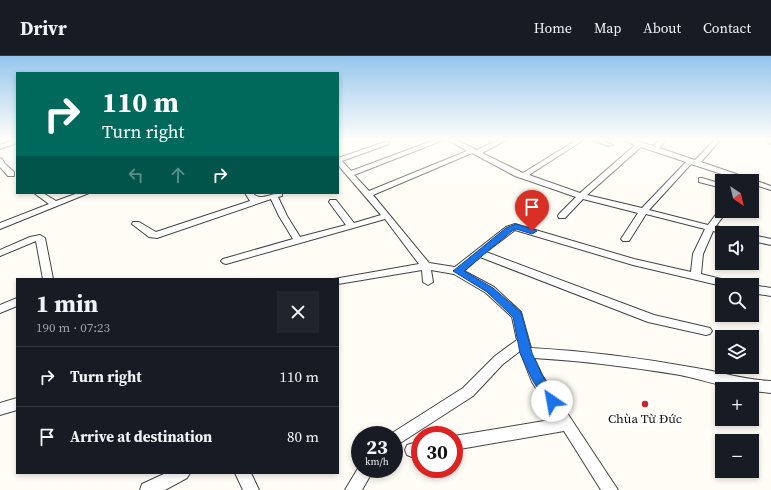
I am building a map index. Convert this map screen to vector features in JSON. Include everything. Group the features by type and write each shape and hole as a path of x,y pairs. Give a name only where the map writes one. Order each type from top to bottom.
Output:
{"street":[{"path":"341,166 354,159"},
{"path":"341,166 366,159"},
{"path":"367,195 457,159"},
{"path":"490,159 523,176 582,196 715,229"},
{"path":"523,176 550,159"},
{"path":"562,216 623,159"},
{"path":"685,159 728,174"},
{"path":"626,239 643,212 696,159"},
{"path":"0,160 2,165 15,178"},
{"path":"341,166 387,216 426,266 428,282"},
{"path":"702,180 715,184"},
{"path":"759,184 771,188"},
{"path":"40,194 55,204"},
{"path":"0,226 82,194"},
{"path":"250,194 257,201"},
{"path":"136,224 152,235 157,235 257,201 264,200 277,194 283,216 298,241"},
{"path":"333,202 352,226"},
{"path":"226,261 387,216"},
{"path":"696,277 698,254 710,228 718,218"},
{"path":"457,271 509,229 516,227 633,262 715,281"},
{"path":"0,253 33,238 40,238 48,278"},
{"path":"759,239 771,242"},
{"path":"479,253 652,319 706,330"},
{"path":"339,281 426,266 457,271 490,290 518,315 523,342 537,378 610,490"},
{"path":"759,289 771,292"},
{"path":"0,309 16,302"},
{"path":"523,342 575,355 620,360 698,373 755,386 771,387"},
{"path":"403,434 468,392 499,360 523,342"},
{"path":"0,409 16,404"},
{"path":"463,441 567,424"},
{"path":"148,490 180,474"},
{"path":"243,474 250,490"},
{"path":"353,490 360,478"}],"place":[{"name":"Chùa Từ Đức","path":"645,404"}],"route":[{"path":"532,231 516,227 509,229 457,271 490,290 518,315 526,353 537,378 552,401"}]}
